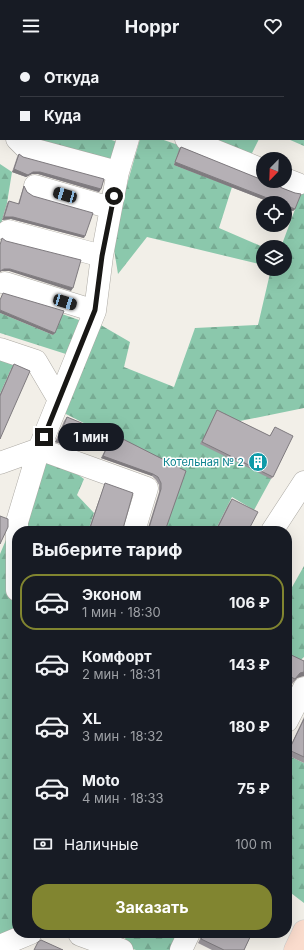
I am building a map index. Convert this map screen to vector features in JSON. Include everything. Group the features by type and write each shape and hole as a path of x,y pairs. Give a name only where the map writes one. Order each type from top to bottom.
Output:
{"main road":[{"path":"295,950 304,930"}],"lane":[{"path":"17,140 25,147 118,172"},
{"path":"17,526 40,450 95,310 102,256 111,208 118,172 128,140"},
{"path":"188,140 256,167"},
{"path":"35,186 111,208"},
{"path":"8,231 102,256"},
{"path":"4,283 95,310"},
{"path":"0,349 36,361 59,400"},
{"path":"0,463 40,450 147,488 136,526"},
{"path":"275,526 304,482"},
{"path":"292,711 304,688"},
{"path":"0,946 19,938"},
{"path":"85,938 122,950"},
{"path":"181,950 187,938"}],"green space":[{"path":"38,140 112,140 117,142 110,162 40,146"},
{"path":"140,140 164,140 181,146 174,165 232,187 219,228 256,244 256,263 147,237 118,274 112,237"},
{"path":"207,140 258,140 250,157"},
{"path":"290,140 304,140 304,146"},
{"path":"0,164 12,172 7,203 2,220 0,241"},
{"path":"304,185 304,408 235,422 271,479 254,510 232,497 218,526 167,526 184,474 64,413 99,324 130,342 124,367 174,387 195,328 258,325 269,276 292,276 292,240 284,240 287,232 292,232 292,217"},
{"path":"0,313 53,335 62,314 79,320 77,341 69,355 0,333"},
{"path":"0,355 29,365 27,376 11,369 0,394"},
{"path":"43,461 64,464 84,479 77,495 94,513 90,526 26,526 26,518"},
{"path":"11,528 12,935 0,940 0,554"},
{"path":"304,566 304,657 297,663 292,661 292,587"},
{"path":"292,757 304,763 304,903 292,894"},
{"path":"126,938 179,938 174,950 136,950 122,945"}],"building":[{"path":"181,147 256,177 256,188 282,188 301,194 295,209 292,208 292,196 262,196 175,162"},
{"path":"19,154 23,157 104,179 101,189 40,172 33,172 28,175 14,169"},
{"path":"24,186 27,192 33,196 93,213 85,236 13,217 4,217 9,201 19,204"},
{"path":"2,238 6,241 81,260 73,288 10,269 0,271 0,245"},
{"path":"3,293 64,311 55,333 0,310 0,300"},
{"path":"14,364 30,371 0,439 0,396"},
{"name":"Котельная № 2","path":"217,410 270,436 275,427 293,436 273,477 202,442"},
{"path":"67,417 84,424 76,443 59,437"},
{"path":"113,434 186,471 167,526 150,526 161,489 161,483 158,477 103,456"},
{"path":"105,483 133,493 124,526 91,526"},
{"path":"232,499 258,512 251,526 218,526"},
{"path":"0,516 8,519 8,527 0,544"},
{"path":"292,655 304,661 304,672 300,673 295,679 292,678"},
{"path":"304,719 304,757 292,751 292,744"},
{"path":"250,938 244,950 224,950 201,939"},
{"path":"41,940 63,950 34,950 38,942"}],"place":[{"name":"Котельная № 2","path":"258,462"}],"route":[{"path":"44,437 95,310 102,256 114,196"}]}
